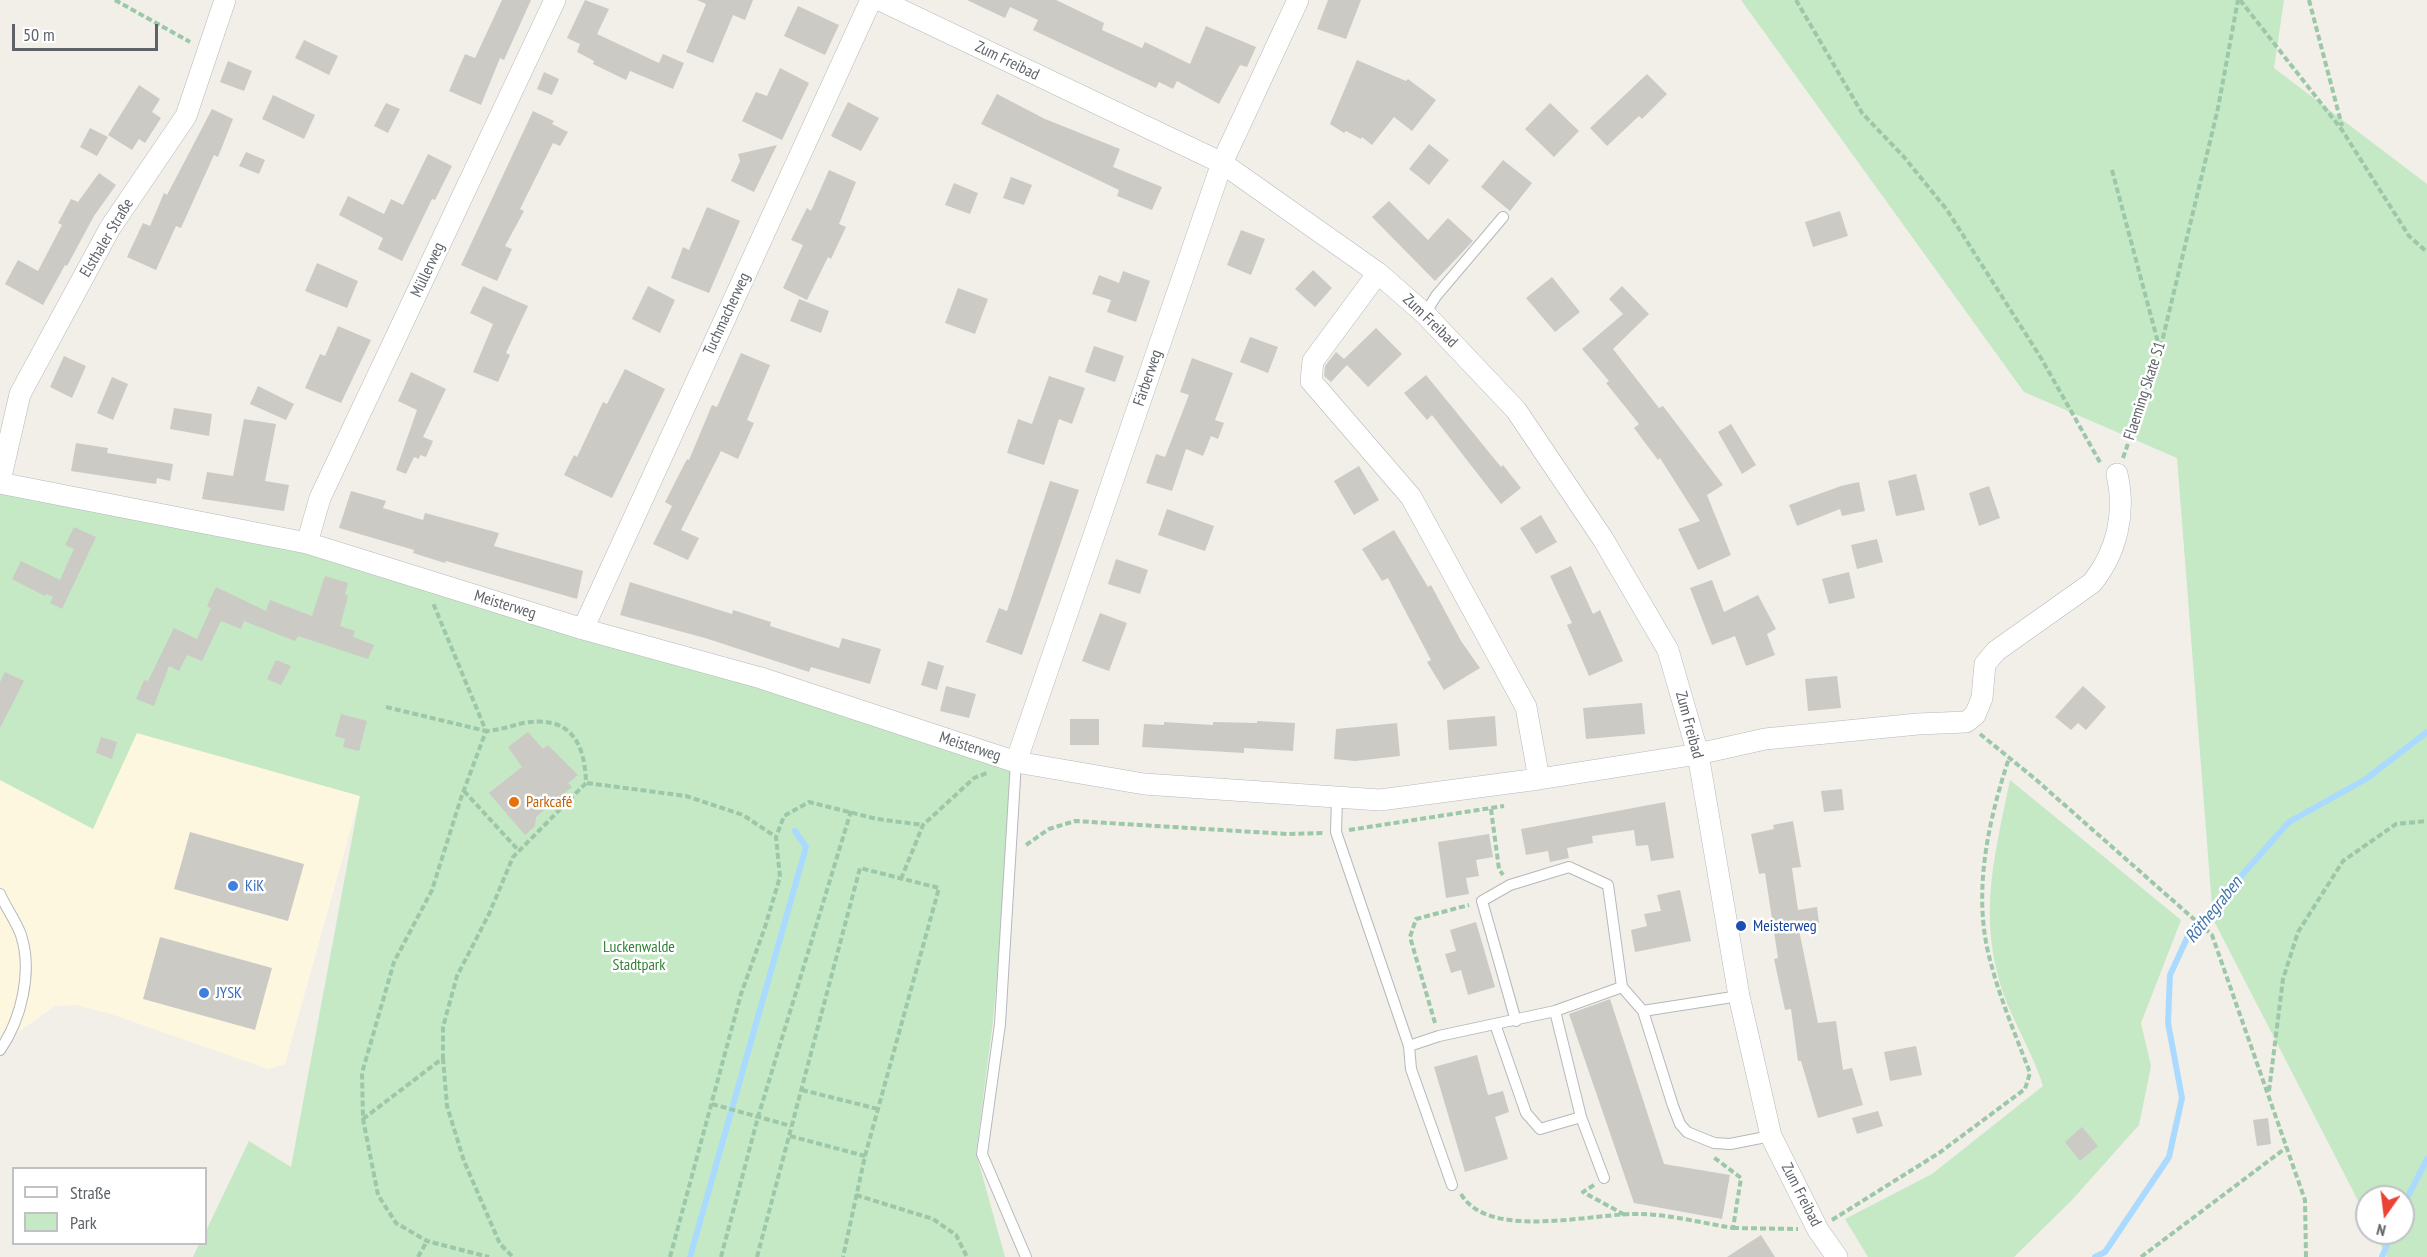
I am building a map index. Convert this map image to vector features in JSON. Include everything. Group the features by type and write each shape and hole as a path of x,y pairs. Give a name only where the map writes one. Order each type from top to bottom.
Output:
{"street":[{"name":"Elsthaler Straße","path":"0,482 20,394 110,228 186,116 225,0"},
{"name":"Müllerweg","path":"307,543 320,498 555,0"},
{"name":"Tuchmacherweg","path":"583,629 871,0"},
{"name":"Zum Freibad","path":"880,0 1222,164 1378,273 1425,314 1516,410 1603,539 1668,650 1698,754 1739,996 1772,1136 1818,1230 1837,1257"},
{"name":"Färberweg","path":"1016,762 1222,164 1298,0"},
{"path":"1378,273 1314,361 1311,381 1411,497 1526,707 1539,779"},
{"path":"1966,722 1975,715 1982,698 1985,664 1996,651 2092,583 2104,568 2121,520 2122,498 2111,472"},
{"name":"Meisterweg","path":"0,482 307,543 583,629 761,678 1016,762 1144,784 1380,800 1486,787 1698,754 1765,739 1918,724 1966,722"}],"lane":[{"path":"1425,314 1436,296 1503,217"},
{"path":"1016,762 1000,1024 982,1154 1026,1257"},
{"path":"1337,797 1336,832 1409,1046 1411,1069 1452,1185"},
{"path":"1516,1021 1482,902 1510,885 1569,867 1608,885 1622,987 1643,1011 1680,1124 1693,1136 1711,1142 1730,1144 1772,1136"},
{"path":"0,894 20,934 24,950 20,1009 9,1038 0,1050"},
{"path":"1409,1046 1439,1036 1555,1011 1622,987"},
{"path":"1643,1011 1739,996"},
{"path":"1555,1011 1581,1118 1604,1178"},
{"path":"1495,1024 1526,1113 1540,1129 1581,1118"}],"path":[{"path":"115,0 209,53"},
{"path":"1796,0 1862,113 1904,156 1947,210 2041,358 2089,447 2111,472"},
{"path":"2239,0 2342,130 2409,236 2427,252"},
{"name":"Flaeming Skate S1","path":"2111,472 2160,350 2218,108 2239,0"},
{"path":"2309,0 2342,130"},
{"path":"2112,170 2160,350"},
{"path":"424,581 486,731 432,890 394,962 362,1073 363,1119 378,1195 396,1223 427,1242 489,1257"},
{"path":"386,707 486,731 524,723 554,722 572,734 586,759 586,783 513,857 489,914 457,976 443,1027 447,1107 464,1161 500,1244 513,1257"},
{"path":"1966,722 2212,935 2305,1200 2306,1257"},
{"path":"1452,1185 1472,1208 1503,1218 1569,1222 1640,1214 1733,1228 1818,1230 1843,1211 1939,1153 2025,1089 2030,1073 1989,960 1984,914 1983,854 1997,794 2009,758"},
{"path":"901,879 923,825 974,778 1016,762"},
{"path":"586,783 686,796 743,814 776,837"},
{"path":"1486,787 1499,869 1510,885"},
{"path":"464,791 519,851"},
{"path":"670,1257 741,994 780,877 776,837 784,816 809,802 877,819 923,825"},
{"path":"721,1257 758,1117 851,811"},
{"path":"2269,1092 2283,979 2298,932 2343,861 2396,824 2427,821"},
{"path":"757,1257 860,868 939,888 865,1156 843,1257"},
{"path":"1439,1036 1410,937 1416,919 1482,902"},
{"path":"363,1119 443,1058"},
{"path":"802,1090 878,1109"},
{"path":"712,1104 791,1126"},
{"path":"790,1136 865,1156"},
{"path":"1711,1142 1710,1151 1714,1160 1741,1178 1733,1228"},
{"path":"2141,1257 2288,1147"},
{"path":"1604,1178 1583,1192 1625,1215"},
{"path":"856,1195 933,1219 956,1235 967,1257"},
{"path":"418,1257 427,1242"}],"shaded area":[{"path":"136,733 360,796 285,1064 268,1069 111,1014 76,1005 55,1006 0,1045 0,780 93,828"}],"green space":[{"path":"1741,0 2284,0 2274,68 2427,184 2427,1257 2387,1257 2381,1245 2415,1245 2415,1185 2355,1185 2355,1195 2213,919 2177,458 2024,392"},
{"name":"Luckenwalde Stadtpark","path":"0,483 307,543 1016,762 993,1021 976,1153 1005,1257 193,1257 199,1245 207,1245 207,1229 249,1141 291,1167 360,796 137,733 93,829 0,780"},
{"path":"2010,780 2181,920 2141,1023 2151,1066 2139,1125 2072,1200 2014,1257 1868,1257 1845,1219 1932,1174 2043,1086 2010,1010 1999,980 1993,951 1990,895 1993,867"}],"building":[{"path":"502,0 531,0 504,60 500,58 481,105 449,91 465,54 475,58"},
{"path":"585,0 609,9 597,34 659,63 663,54 684,63 673,89 630,71 626,80 593,64 594,61 577,52 580,44 567,38"},
{"path":"697,0 753,0 745,20 733,15 713,63 686,52 706,4"},
{"path":"967,0 1056,0 1104,23 1102,30 1142,48 1145,42 1190,64 1206,26 1256,47 1247,67 1240,65 1219,104 1177,81 1173,89 1159,82 1156,88 1033,30 1038,20 1010,7 1005,18"},
{"path":"1328,0 1361,0 1346,39 1317,29"},
{"path":"798,6 839,25 825,55 784,36"},
{"path":"304,40 338,56 329,75 295,58"},
{"path":"1357,60 1406,81 1408,79 1436,100 1412,131 1394,117 1372,145 1362,137 1361,139 1346,131 1344,133 1330,124"},
{"path":"228,61 252,71 244,91 220,82"},
{"path":"780,68 809,83 782,140 742,121 756,92 767,96"},
{"path":"544,72 559,79 552,95 537,89"},
{"path":"1647,74 1667,94 1642,119 1639,116 1607,146 1590,128"},
{"path":"139,85 160,99 152,112 161,118 145,143 139,139 132,150 108,135"},
{"path":"997,94 1045,119 1120,149 1113,167 1162,187 1152,210 1117,196 1119,190 981,124"},
{"path":"273,95 315,115 304,139 262,119"},
{"path":"848,102 879,118 861,151 831,136"},
{"path":"386,103 400,109 388,133 374,126"},
{"path":"1550,103 1579,131 1554,157 1525,129"},
{"path":"212,109 233,119 218,157 214,155 181,228 176,226 156,270 127,257 143,223 150,226 164,193 167,195"},
{"path":"533,111 554,121 552,124 568,132 560,146 553,143 520,209 524,211 505,246 512,249 497,281 461,265"},
{"path":"90,128 108,137 97,156 80,147"},
{"path":"1429,144 1449,160 1429,185 1409,169"},
{"path":"777,145 754,192 731,181 740,161 738,154"},
{"path":"246,152 265,160 259,174 239,166"},
{"path":"428,154 452,166 435,200 432,199 402,261 378,249 383,238 339,215 348,196 384,214 391,199 403,205"},
{"path":"1503,160 1532,183 1510,211 1481,187"},
{"path":"829,170 856,182 839,224 846,227 831,259 828,257 807,300 783,288 803,245 791,240 807,208 811,211"},
{"path":"99,173 116,185 94,216 43,305 5,284 18,260 38,271 62,225 58,223 71,199 78,202"},
{"path":"1011,177 1032,185 1024,205 1003,198"},
{"path":"954,183 978,193 970,214 945,205"},
{"path":"1389,201 1428,240 1448,218 1473,241 1435,281 1372,217"},
{"path":"707,207 740,221 709,293 671,278 683,247 689,250"},
{"path":"1840,211 1848,236 1813,247 1805,222"},
{"path":"1241,230 1265,239 1251,275 1227,265"},
{"path":"317,263 358,281 347,308 305,291"},
{"path":"1313,270 1332,288 1315,307 1295,289"},
{"path":"1123,271 1150,281 1136,322 1107,312 1111,300 1092,294 1099,275 1119,283"},
{"path":"1552,277 1580,312 1555,332 1526,298"},
{"path":"483,286 528,306 506,353 510,355 498,382 473,372 493,324 470,313"},
{"path":"648,286 675,300 660,333 632,319"},
{"path":"1622,286 1649,314 1613,349 1659,408 1663,406 1723,485 1707,495 1731,555 1698,570 1678,529 1700,521 1660,458 1658,460 1634,428 1639,424 1606,383 1609,381 1582,349 1623,314 1609,299"},
{"path":"958,288 988,299 975,334 945,323"},
{"path":"799,299 829,311 821,333 790,321"},
{"path":"338,326 371,340 341,403 305,388 320,354 325,356"},
{"path":"1376,328 1402,354 1368,387 1347,365 1331,382 1324,376 1325,366 1336,352 1344,359"},
{"path":"1250,337 1278,347 1268,373 1240,362"},
{"path":"1094,346 1124,356 1115,382 1085,372"},
{"path":"741,353 770,365 747,420 754,423 738,459 721,451 681,530 699,538 688,560 653,544 672,506 665,502 687,459 689,460 712,405 717,407"},
{"path":"64,356 86,366 72,398 50,387"},
{"path":"1192,358 1233,373 1215,420 1224,423 1218,439 1211,436 1203,456 1186,449 1172,491 1146,483 1156,454 1165,457 1189,395 1180,392"},
{"path":"625,369 665,389 612,498 564,475 574,455 577,457 603,402 607,404"},
{"path":"411,372 446,389 423,437 433,441 426,457 420,455 419,459 414,457 406,474 396,470 417,410 398,401"},
{"path":"1426,375 1521,488 1501,504 1432,415 1427,420 1404,393"},
{"path":"1049,376 1085,388 1072,424 1059,419 1044,465 1007,453 1018,419 1032,424"},
{"path":"112,377 128,384 113,420 97,413"},
{"path":"258,386 294,404 286,420 250,404"},
{"path":"174,408 212,414 209,436 170,429"},
{"path":"244,419 276,424 265,481 289,485 284,511 202,499 207,472 233,476"},
{"path":"1731,424 1756,465 1742,474 1718,432"},
{"path":"76,443 108,448 107,453 173,464 170,481 157,478 156,484 71,471"},
{"path":"1359,466 1379,500 1354,515 1334,481"},
{"path":"1916,474 1925,510 1896,516 1888,481"},
{"path":"1050,481 1079,490 1022,655 986,642 999,608 1007,611"},
{"path":"1859,482 1865,511 1842,516 1840,509 1797,526 1789,505 1841,486"},
{"path":"1989,486 2000,518 1979,526 1969,493"},
{"path":"351,491 386,501 383,508 423,520 425,513 499,533 494,546 583,571 577,599 446,561 445,563 413,553 414,550 339,528"},
{"path":"1167,509 1214,526 1205,551 1158,535"},
{"path":"1541,515 1557,542 1536,554 1520,528"},
{"path":"74,527 96,537 62,609 50,603 53,597 46,594 45,596 12,579 21,561 60,580 74,549 65,545"},
{"path":"1394,530 1428,587 1431,585 1461,641 1480,668 1444,690 1427,662 1431,660 1388,578 1382,581 1362,549"},
{"path":"1877,539 1883,562 1857,569 1851,545"},
{"path":"1116,559 1148,570 1140,594 1108,584"},
{"path":"1571,566 1593,614 1600,610 1623,661 1589,676 1567,625 1572,623 1550,576"},
{"path":"1849,572 1855,598 1829,604 1822,579"},
{"path":"325,576 348,583 345,594 348,596 340,626 355,631 353,637 374,645 368,659 298,636 295,641 244,621 241,629 221,621 202,661 187,655 179,671 169,666 154,706 136,699 144,680 148,681 174,628 197,639 211,608 207,606 216,587 266,611 270,600 312,616"},
{"path":"1712,580 1724,612 1758,595 1776,629 1767,634 1775,655 1746,666 1735,636 1712,645 1690,588"},
{"path":"630,582 732,614 733,610 771,622 770,626 839,648 842,638 881,649 870,684 811,667 809,672 705,638 620,615"},
{"path":"1100,613 1127,623 1109,671 1082,661"},
{"path":"276,660 291,666 281,685 267,679"},
{"path":"928,661 944,666 937,690 921,685"},
{"path":"5,672 24,681 0,728 0,682"},
{"path":"1837,676 1841,708 1808,711 1805,679"},
{"path":"946,686 976,694 969,718 940,711"},
{"path":"2083,686 2106,707 2086,730 2078,723 2071,730 2055,717"},
{"path":"1642,703 1645,734 1586,739 1583,708"},
{"path":"341,714 367,721 359,751 343,747 345,739 335,736"},
{"path":"1495,716 1497,746 1449,750 1447,720"},
{"path":"1070,719 1099,719 1099,745 1070,745"},
{"path":"1257,721 1295,723 1293,751 1244,748 1244,753 1142,747 1144,724 1164,725 1164,722 1213,725 1213,722 1257,723"},
{"path":"1397,723 1400,756 1355,761 1334,759 1336,729"},
{"path":"528,732 543,749 548,745 578,775 568,783 572,787 536,817 535,826 525,835 489,793 522,767 508,747"},
{"path":"101,737 117,742 112,759 96,753"},
{"path":"1842,789 1844,810 1824,812 1821,791"},
{"path":"1665,802 1674,858 1651,861 1648,845 1636,846 1634,830 1592,836 1593,843 1567,848 1569,858 1550,862 1548,851 1526,855 1521,829"},
{"path":"1793,821 1801,867 1792,868 1798,910 1817,907 1819,923 1800,926 1799,930 1818,1023 1836,1021 1843,1070 1852,1068 1863,1105 1818,1118 1801,1061 1798,1061 1791,1009 1785,1010 1774,959 1778,958 1765,873 1759,874 1751,834 1774,829 1773,825"},
{"path":"190,832 304,864 288,921 174,889"},
{"path":"1489,834 1493,857 1476,860 1479,876 1466,878 1469,894 1446,898 1438,842"},
{"path":"1680,890 1691,941 1635,952 1631,930 1647,926 1644,914 1661,911 1657,895"},
{"path":"1476,922 1495,987 1468,995 1461,970 1451,973 1445,954 1456,951 1450,930"},
{"path":"160,937 272,968 255,1030 143,999"},
{"path":"1610,999 1664,1164 1730,1175 1722,1219 1634,1203 1569,1014"},
{"path":"1916,1046 1922,1075 1890,1081 1884,1052"},
{"path":"1477,1055 1488,1095 1503,1091 1509,1112 1495,1117 1508,1159 1465,1172 1434,1067"},
{"path":"1878,1111 1883,1126 1857,1134 1852,1118"},
{"path":"2268,1118 2271,1144 2257,1146 2253,1120"},
{"path":"2082,1127 2098,1146 2080,1161 2065,1142"},
{"path":"1761,1235 1775,1257 1727,1257"}],"waterway":[{"name":"Röthegraben","path":"2095,1257 2105,1252 2169,1157 2182,1098 2168,1023 2170,975 2188,936 2289,822 2366,779 2427,732"},
{"path":"690,1257 806,847 795,831"},
{"path":"2414,1185 2427,1159"},
{"path":"2382,1257 2387,1245"}],"place":[{"name":"Parkcafé","path":"514,802"},
{"name":"KiK","path":"233,886"},
{"name":"Meisterweg","path":"1741,926"},
{"name":"JYSK","path":"204,993"}]}
